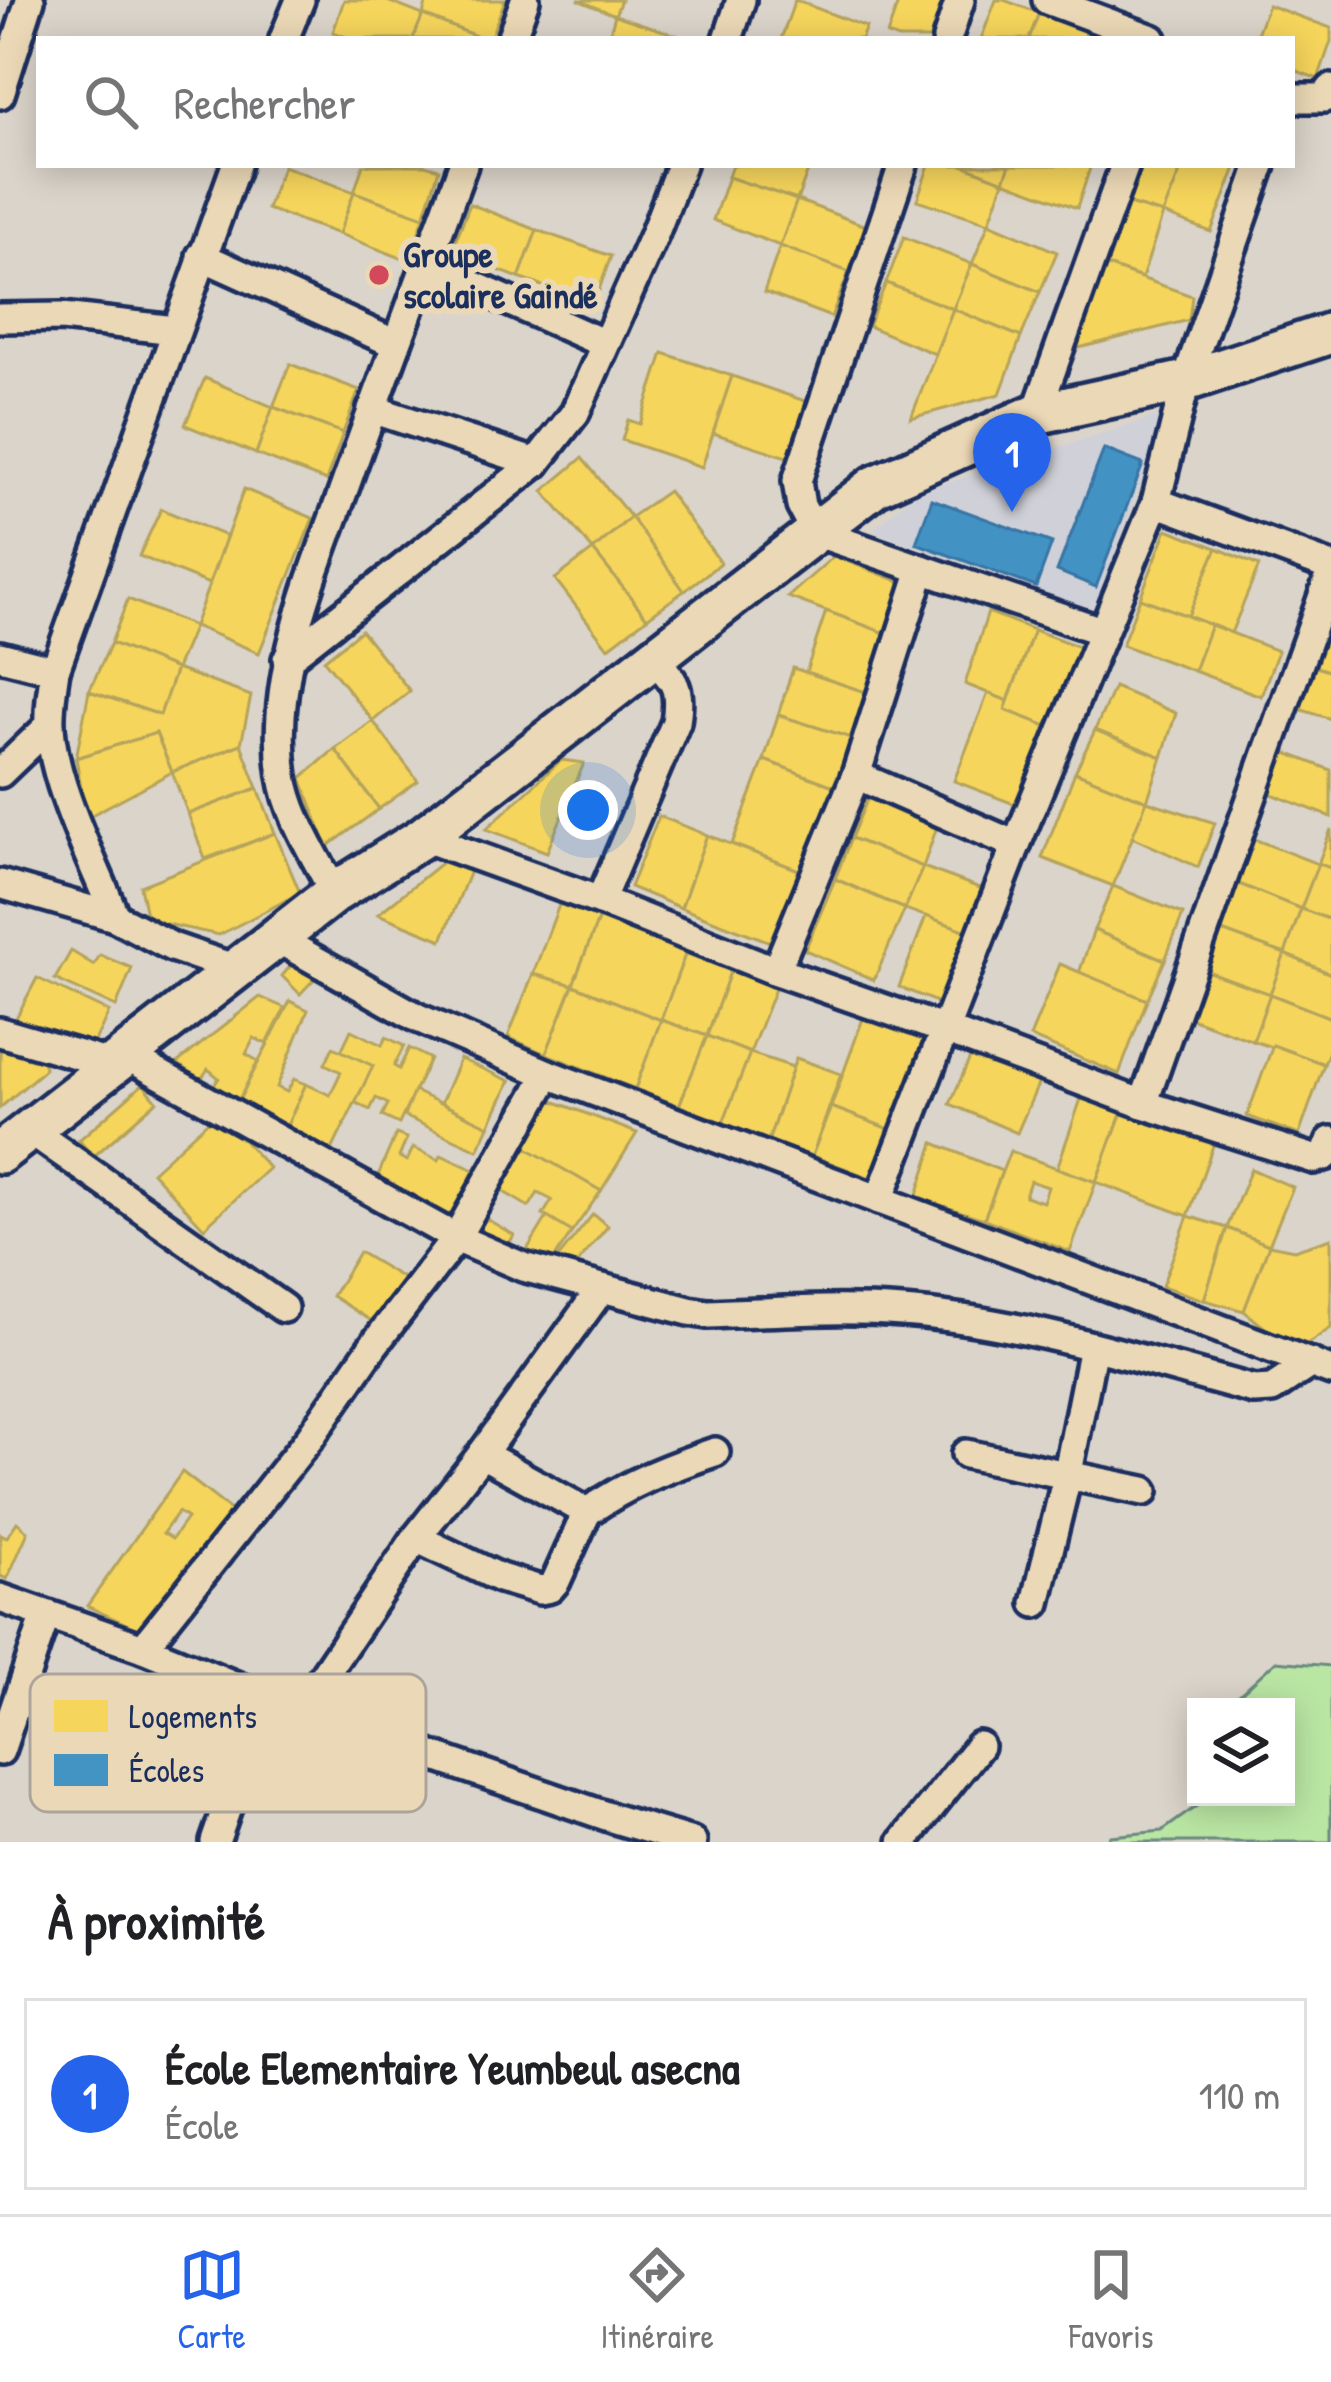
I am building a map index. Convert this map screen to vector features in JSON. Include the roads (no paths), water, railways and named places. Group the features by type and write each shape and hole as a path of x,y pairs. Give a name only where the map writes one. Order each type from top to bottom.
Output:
{"main road":[{"path":"15,1141 334,893 423,837 875,486 1036,414 1186,381 1331,333"}],"street":[{"path":"0,94 30,0"},
{"path":"285,36 300,0"},
{"path":"512,36 525,0"},
{"path":"729,36 741,0"},
{"path":"947,36 960,0"},
{"path":"1047,0 1144,36"},
{"path":"1295,98 1324,98 1331,89"},
{"path":"115,917 53,751 50,725 55,670 235,168"},
{"path":"334,893 297,819 284,780 279,726 287,659 462,168"},
{"path":"287,659 536,463 575,413 680,168"},
{"path":"902,168 797,481 801,506 815,532 1101,631"},
{"path":"1036,414 1124,168"},
{"path":"879,1200 1016,844 1156,502 1186,381 1260,168"},
{"path":"201,256 396,344"},
{"path":"425,264 605,344"},
{"path":"0,318 62,317 175,330"},
{"path":"373,409 536,463"},
{"path":"1142,1104 1331,570 1156,502"},
{"path":"776,971 856,776 922,569"},
{"path":"0,656 55,670"},
{"path":"600,901 676,722 680,697 674,680 653,658"},
{"path":"0,773 50,725"},
{"path":"856,776 1016,844"},
{"path":"423,837 1142,1104 1314,1160 1325,1156 1331,1141"},
{"path":"0,884 115,917 172,947 236,969"},
{"path":"276,938 418,1018 548,1074 1321,1367"},
{"path":"0,1032 119,1060 456,1238 523,1267 602,1288 707,1314 905,1312 1025,1330 1254,1390 1272,1389 1321,1367"},
{"path":"143,1648 308,1439 456,1238 548,1074"},
{"path":"15,1141 284,1308"},
{"path":"325,1674 416,1538 602,1288"},
{"path":"1036,1604 1094,1347"},
{"path":"416,1538 490,1574 540,1590 550,1588 587,1512 642,1478 716,1452"},
{"path":"482,1454 587,1512"},
{"path":"966,1454 1144,1491"},
{"path":"0,1598 206,1674"},
{"path":"0,1751 46,1615"},
{"path":"904,1842 979,1746"},
{"path":"426,1753 692,1842"},
{"path":"218,1836 248,1842"}],"place":[{"name":"Groupe scolaire Gaindé","path":"379,275"},
{"name":"École Elementaire Yeumbeul asecna","path":"1012,512"}]}
